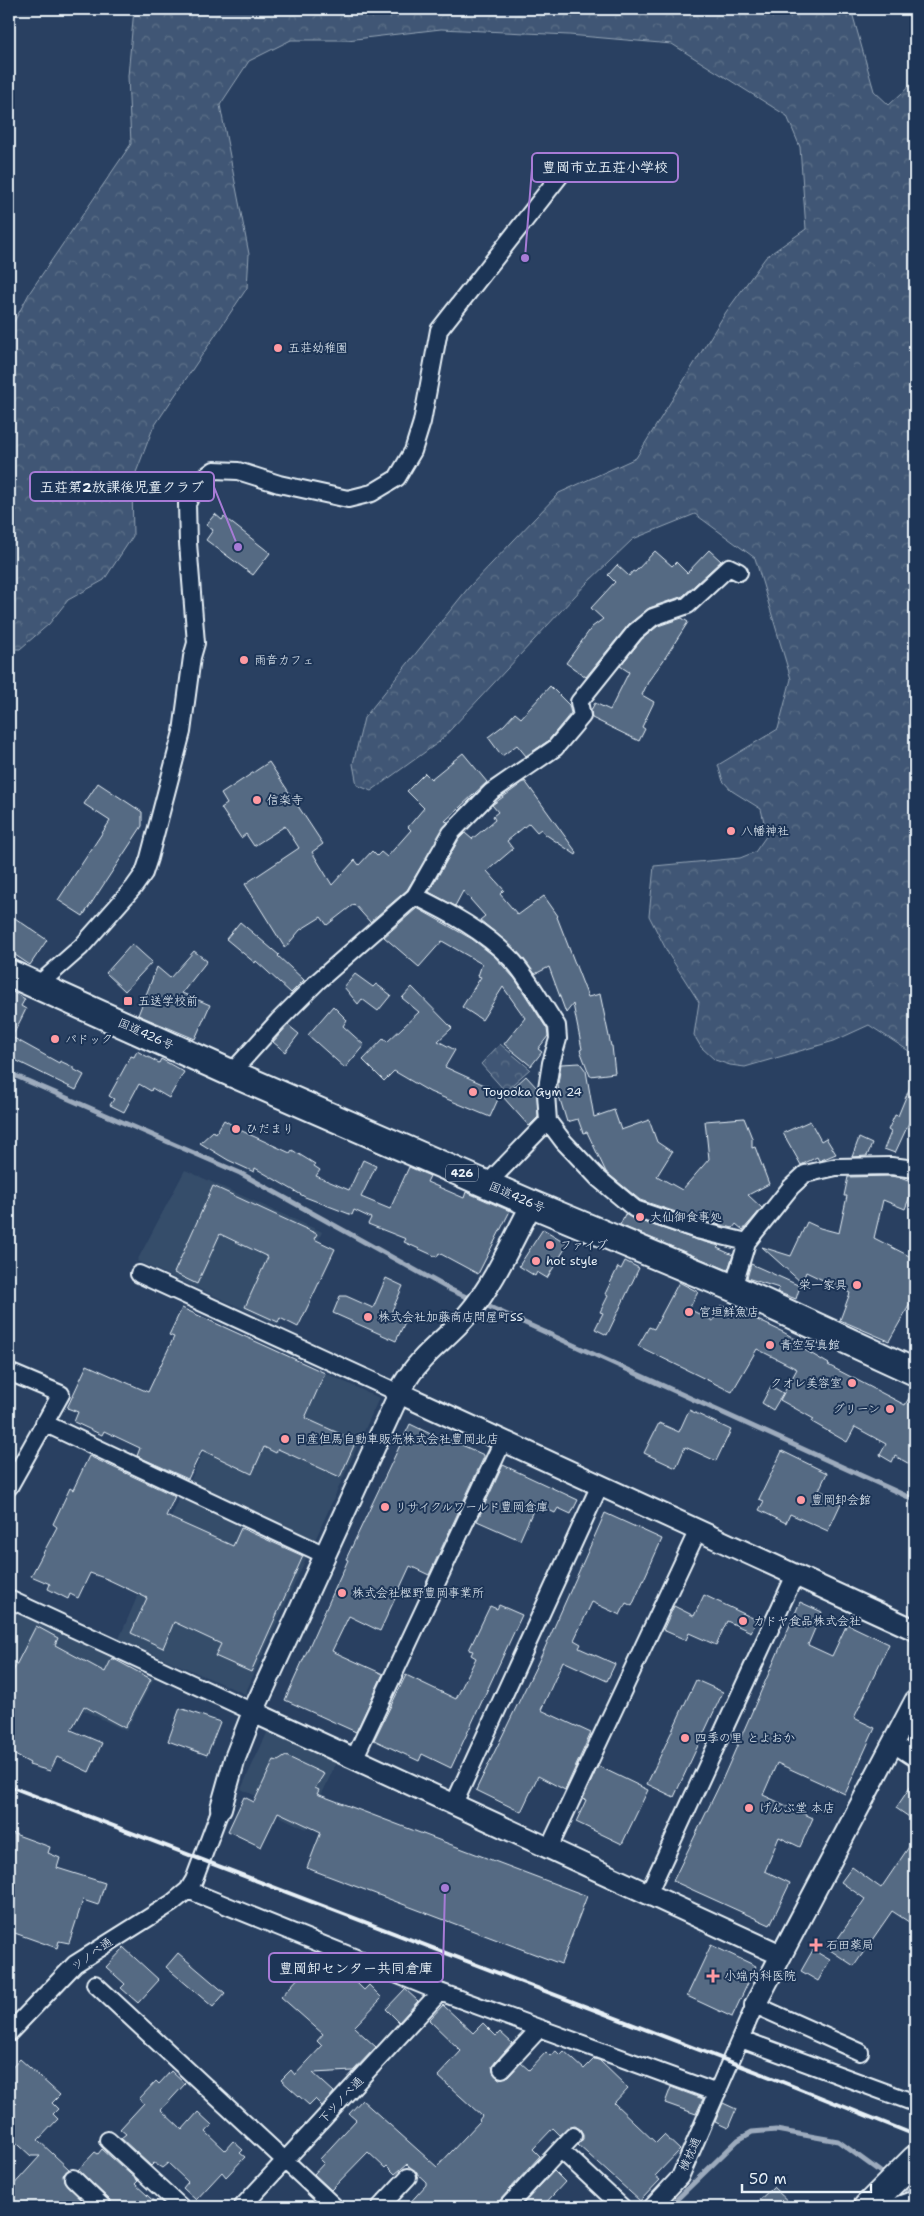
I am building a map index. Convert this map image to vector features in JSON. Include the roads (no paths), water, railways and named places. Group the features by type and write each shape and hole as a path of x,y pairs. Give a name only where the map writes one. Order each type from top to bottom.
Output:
{"highway":[{"name":"国道426号","path":"9,973 231,1073 532,1204 733,1288 915,1372"},
{"path":"868,2207 915,2158"}],"street":[{"path":"38,985 88,939 134,887 144,873 149,858 182,732 192,657 196,643 188,543 187,504 197,483 214,470 238,471 279,484 348,499 372,493 397,478 413,451 422,422 439,330 569,164"},
{"path":"231,1073 278,1021 318,981 415,896 451,833 503,782 554,748 582,716 579,702 635,632 653,616 688,605 729,567 739,572"},
{"path":"415,896 458,917 512,960 557,1026 558,1039 551,1063 546,1094 548,1121 598,1180 634,1209 697,1230 747,1242"},
{"path":"487,1184 548,1121"},
{"path":"733,1288 747,1242 791,1187 805,1174 836,1167 891,1166 915,1169"},
{"path":"532,1204 478,1301 457,1326 420,1360 400,1393 253,1712 235,1758 221,1808 194,1880 188,1890 440,1992 717,2094"},
{"path":"139,1274 915,1630"},
{"path":"9,1372 61,1394 9,1487"},
{"path":"44,1423 325,1555"},
{"path":"354,1758 503,1441"},
{"path":"454,1804 600,1486"},
{"path":"549,1848 698,1530"},
{"path":"648,1894 795,1575"},
{"path":"9,1599 782,1955"},
{"path":"860,2052 755,2005 915,1701"},
{"path":"892,1743 915,1758"},
{"name":"ツノベ通","path":"9,2033 75,1964 172,1903 188,1890"},
{"path":"95,1984 335,2207"},
{"name":"下ツノベ通","path":"242,2207 440,1992"},
{"name":"横枕通","path":"652,2207 680,2176 755,2005"},
{"path":"502,2069 540,2028"},
{"path":"741,2039 915,2104"},
{"path":"508,2207 573,2136"},
{"path":"108,2140 182,2207"},
{"path":"561,2150 622,2207"},
{"path":"380,2207 408,2177"},
{"path":"73,2178 103,2207"},
{"path":"893,2207 915,2199"}],"waterway":[{"path":"9,1073 240,1173 451,1290 473,1300"},
{"path":"483,1304 915,1500"},
{"path":"669,2207 738,2140 752,2132 776,2130 838,2141 886,2176"},
{"path":"899,2185 915,2197"}],"railway":[{"path":"9,1786 770,2077 915,2135"}],"place":[{"name":"豊岡市立五荘小学校","path":"525,258"},
{"name":"五荘幼稚園","path":"278,348"},
{"name":"五荘第2放課後児童クラブ","path":"238,547"},
{"name":"雨音カフェ","path":"244,660"},
{"name":"信楽寺","path":"257,800"},
{"name":"八幡神社","path":"731,831"},
{"name":"五送学校前","path":"128,1001"},
{"name":"パドック","path":"55,1039"},
{"name":"Toyooka Gym 24","path":"473,1092"},
{"name":"ひだまり","path":"236,1129"},
{"name":"大仙御食事処","path":"640,1217"},
{"name":"ファイブ","path":"550,1245"},
{"name":"hot style","path":"536,1261"},
{"name":"栄一家具","path":"857,1285"},
{"name":"宮垣鮮魚店","path":"689,1312"},
{"name":"株式会社加藤商店問屋町SS","path":"368,1317"},
{"name":"青空写真館","path":"770,1345"},
{"name":"クオレ美容室","path":"852,1383"},
{"name":"グリーン","path":"890,1409"},
{"name":"日産但馬自動車販売株式会社豊岡北店","path":"285,1439"},
{"name":"豊岡卸会館","path":"801,1500"},
{"name":"リサイクルワールド豊岡倉庫","path":"385,1507"},
{"name":"株式会社樫野豊岡事業所","path":"342,1593"},
{"name":"カドヤ食品株式会社","path":"743,1621"},
{"name":"四季の里 とよおか","path":"685,1738"},
{"name":"げんぶ堂 本店","path":"749,1808"},
{"name":"豊岡卸センター共同倉庫","path":"445,1888"},
{"name":"石田薬局","path":"816,1945"},
{"name":"小端内科医院","path":"713,1976"}]}
